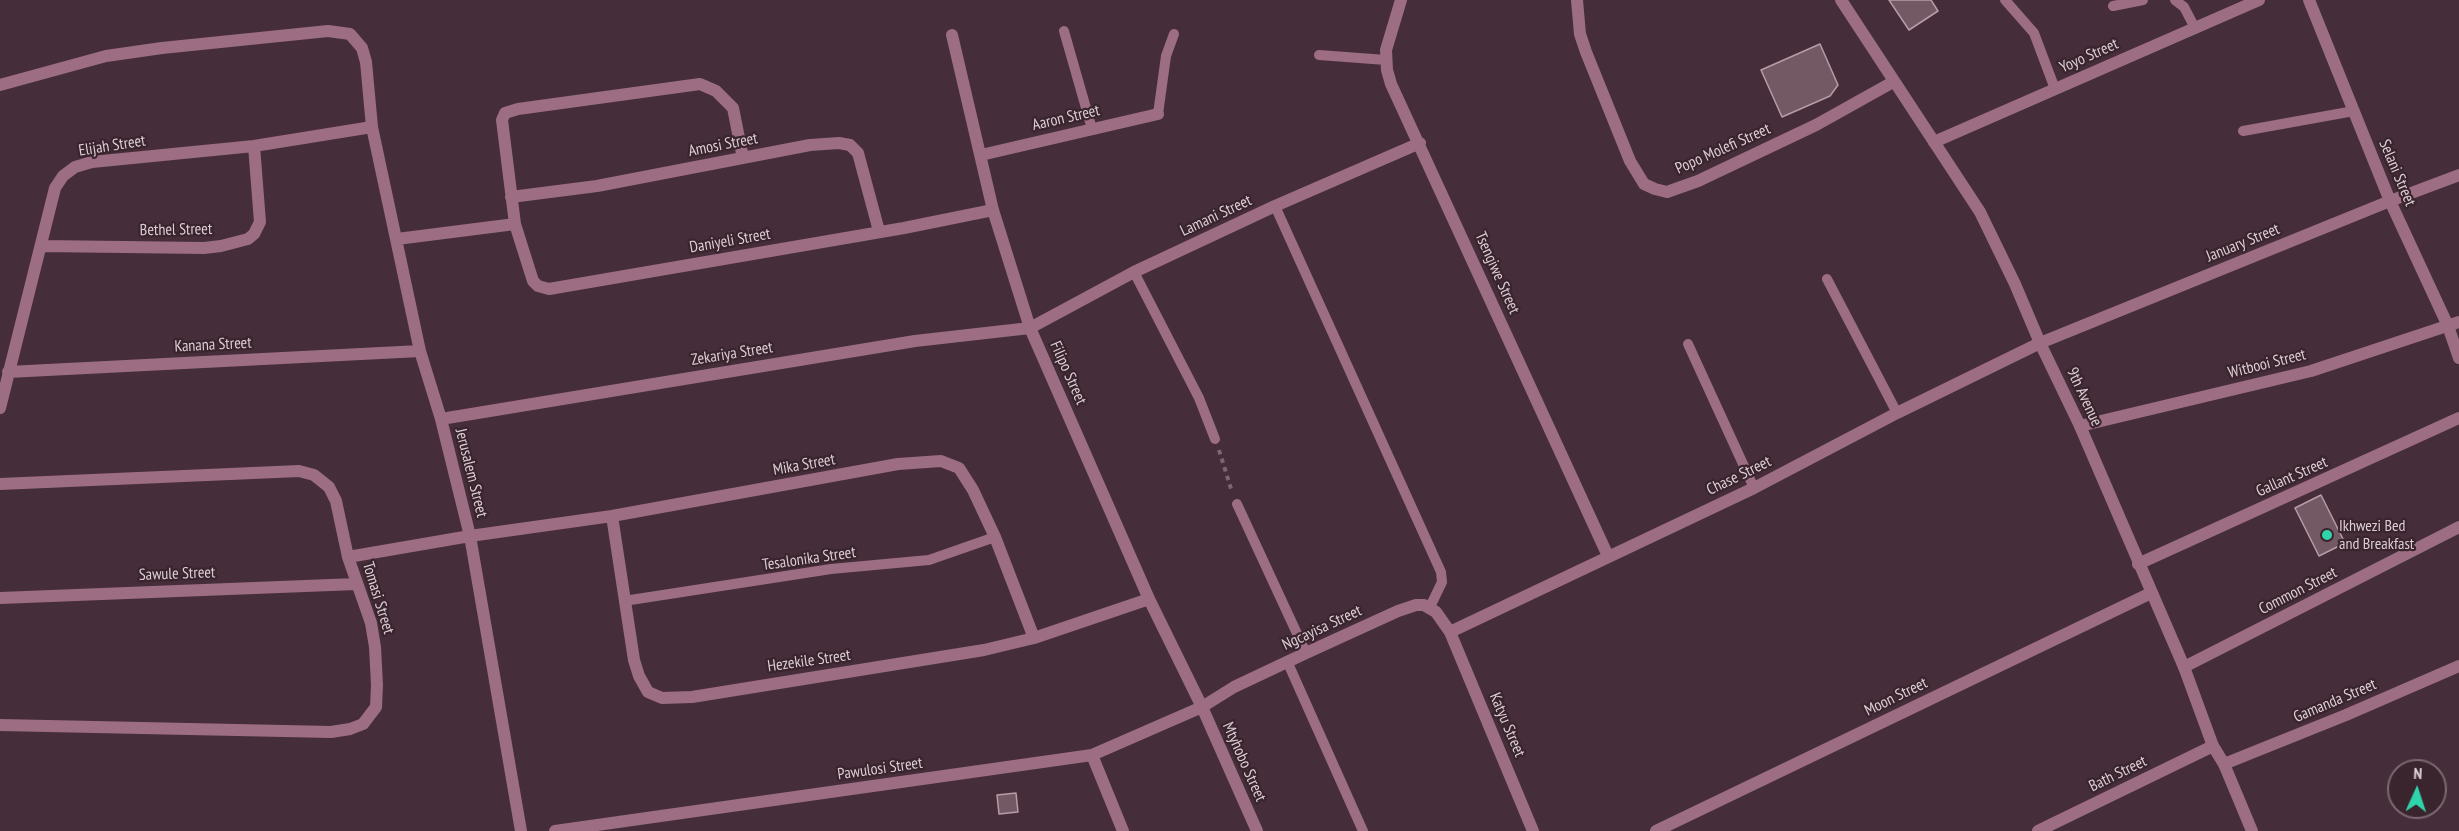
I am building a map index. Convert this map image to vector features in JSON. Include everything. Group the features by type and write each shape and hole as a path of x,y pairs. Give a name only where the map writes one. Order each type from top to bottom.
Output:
{"street":[{"name":"Tsengiwe Street","path":"1401,0 1386,50 1391,84 1608,556"},
{"name":"Popo Molefi Street","path":"1577,0 1580,34 1630,161 1644,184 1654,189 1666,192 1698,181 1816,125 1893,82"},
{"name":"9th Avenue","path":"1841,0 1980,213 2080,426 2184,667 2213,747 2224,764 2252,831"},
{"name":"Yoyo Street","path":"1934,142 2259,0"},
{"name":"Selani Street","path":"2309,0 2390,201 2453,324 2459,358"},
{"name":"Jerusalem Street","path":"0,85 106,56 162,48 341,32 350,34 362,48 366,62 372,127 420,351 441,419 470,536 521,831"},
{"name":"Filipo Street","path":"952,35 993,210 1030,328 1149,599 1202,707"},
{"name":"Daniyeli Street","path":"743,158 733,108 716,91 700,84 518,109 505,114 502,120 515,224 534,281 538,286 549,289 993,210"},
{"name":"Aaron Street","path":"981,155 1158,114"},
{"name":"Elijah Street","path":"0,408 56,188 63,176 75,167 101,161 254,146 372,127"},
{"name":"Amosi Street","path":"512,197 597,186 810,145 839,143 850,145 858,153 879,231"},
{"name":"Lamani Street","path":"1030,328 1134,272 1275,206 1420,143"},
{"name":"Bethel Street","path":"42,246 204,248 248,239 254,234 260,222 254,146"},
{"name":"January Street","path":"2040,343 2390,201 2459,176"},
{"path":"397,239 515,224"},
{"name":"Witbooi Street","path":"2080,426 2311,371 2453,324"},
{"name":"Zekariya Street","path":"441,419 915,341 1030,328"},
{"name":"Chase Street","path":"1450,632 1754,488 1897,413 2040,343"},
{"name":"Kanana Street","path":"8,372 420,351"},
{"name":"Gallant Street","path":"2138,564 2459,418"},
{"name":"Mika Street","path":"470,536 612,516 898,464 941,461 959,468 968,480 995,537 1034,638"},
{"name":"Tomasi Street","path":"0,484 299,471 314,475 329,487 336,501 348,557 371,623 375,647 376,708 363,724 331,732 0,725"},
{"name":"Hezekile Street","path":"612,516 634,660 639,676 648,692 662,698 692,697 939,659 1034,638 1149,599"},
{"name":"Common Street","path":"2184,667 2459,527"},
{"path":"348,557 470,536"},
{"name":"Sawule Street","path":"0,598 356,584"},
{"name":"Moon Street","path":"1656,831 2151,593"},
{"name":"Ngcayisa Street","path":"1202,707 1234,687 1287,661 1398,611 1416,605 1430,607"},
{"path":"1430,607 1441,617 1450,632"},
{"name":"Katyu Street","path":"1450,632 1533,831"},
{"name":"Gamanda Street","path":"2224,764 2459,666"},
{"name":"Pawulosi Street","path":"555,831 1092,755 1202,707"},
{"name":"Mtyhobo Street","path":"1202,707 1257,831"},
{"name":"Bath Street","path":"2038,831 2213,747"},
{"path":"1092,755 1123,831"}],"lane":[{"path":"2006,0 2034,33 2055,89"},
{"path":"2113,6 2143,0"},
{"path":"2175,0 2184,7 2195,28"},
{"path":"1064,31 1092,129"},
{"path":"1158,114 1166,56 1174,34"},
{"path":"1319,55 1386,60"},
{"path":"2243,131 2354,111"},
{"path":"1275,206 1442,572 1440,588 1430,607"},
{"path":"1134,272 1194,388 1215,439"},
{"path":"1827,279 1897,413"},
{"path":"1688,344 1754,488"},
{"path":"1237,504 1306,653"},
{"name":"Tesalonika Street","path":"624,601 831,570 929,560 995,537"},
{"path":"1287,661 1363,831"}],"path":[{"path":"1215,439 1237,504"}],"building":[{"path":"1889,0 1931,0 1938,11 1909,30"},
{"path":"1820,44 1838,85 1830,96 1782,117 1761,70"},
{"path":"2321,495 2345,543 2319,556 2295,508"},
{"path":"1016,793 1018,812 999,814 997,795"}],"place":[{"name":"Ikhwezi Bed and Breakfast","path":"2327,535"}]}
